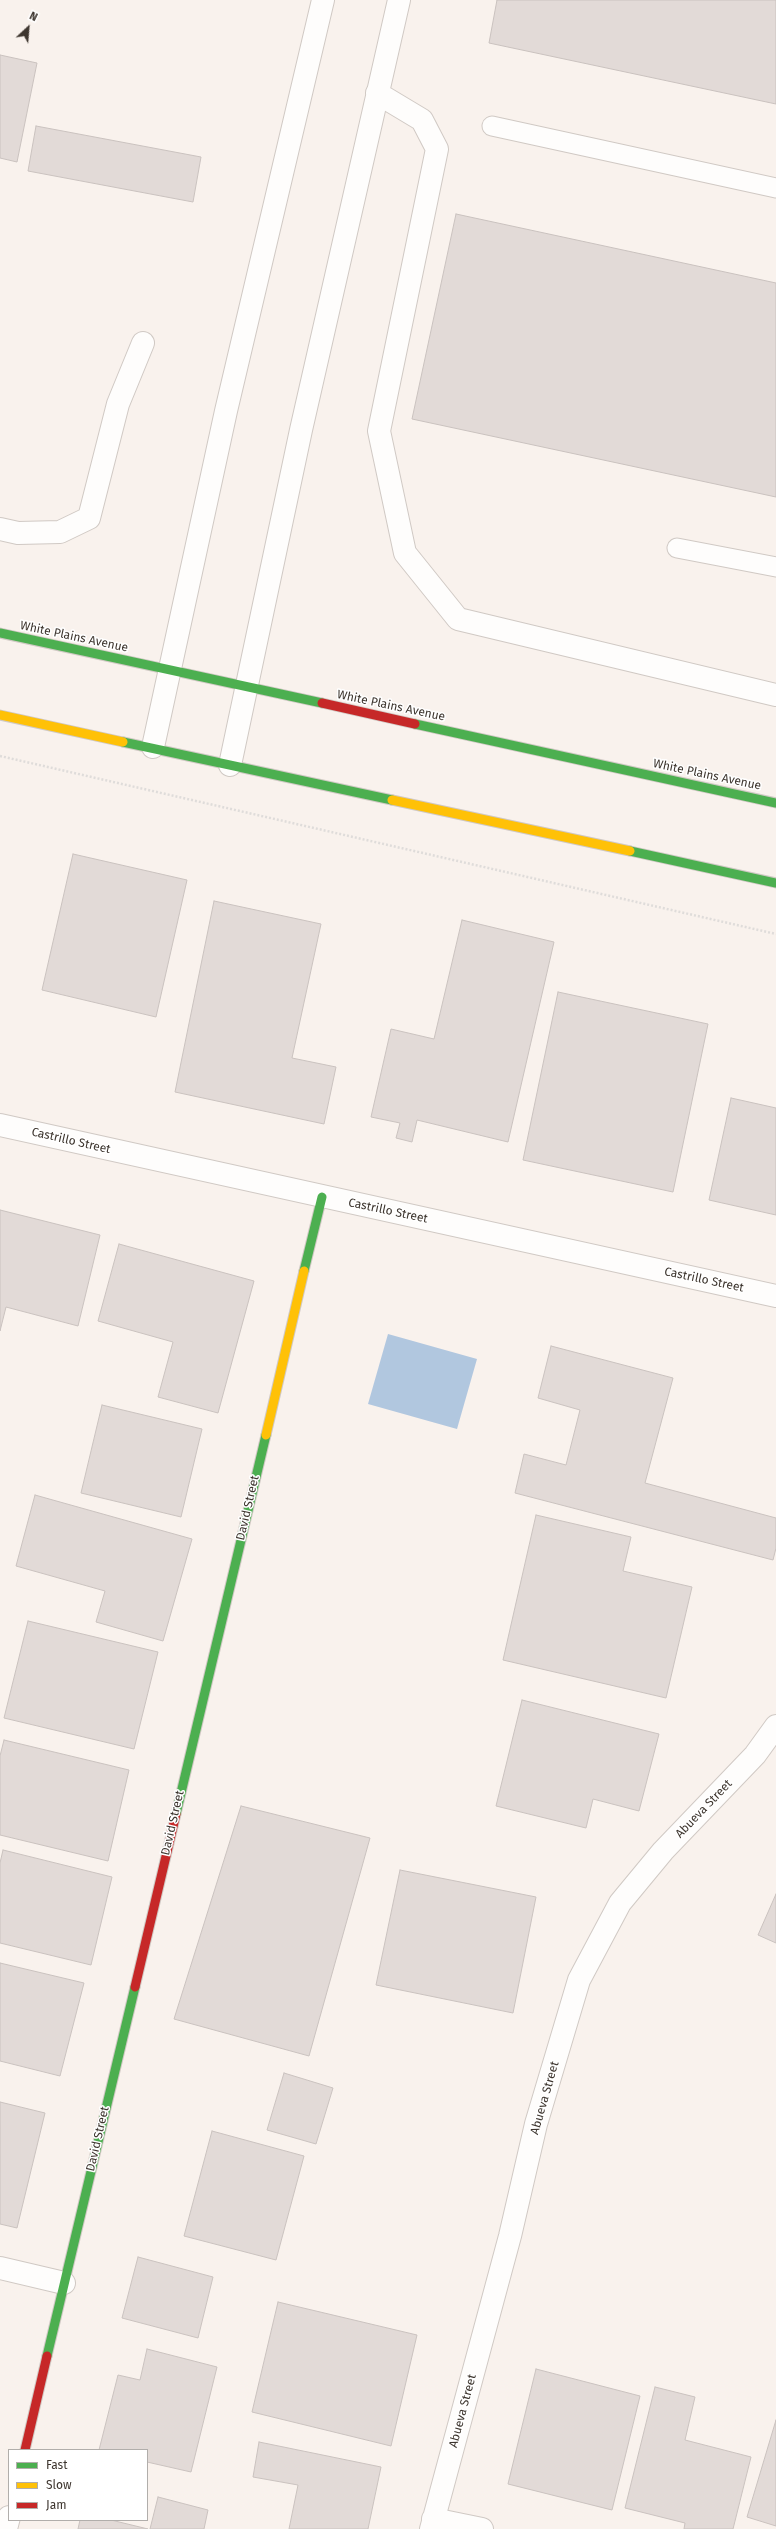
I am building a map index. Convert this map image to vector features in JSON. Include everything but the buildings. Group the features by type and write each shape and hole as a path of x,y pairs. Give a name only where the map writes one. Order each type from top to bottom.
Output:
{"street":[{"path":"153,748 226,411 323,0"},
{"path":"230,765 245,686 399,0"},
{"path":"377,93 422,120 437,149 379,431 405,553 458,619 776,695"},
{"path":"0,529 18,533 60,532 89,518 118,404 143,343"},
{"name":"White Plains Avenue","path":"0,633 776,803"},
{"path":"0,715 776,883"},
{"name":"Castrillo Street","path":"0,1125 776,1296"},
{"name":"David Street","path":"25,2449 322,1197"},
{"name":"Abueva Street","path":"432,2524 510,2236 536,2124 579,1980 620,1902 663,1851 755,1755 776,1726"},
{"path":"0,2268 64,2284"},
{"path":"432,2524 482,2529"}],"lane":[{"path":"492,126 776,188"},
{"path":"677,548 776,567"}],"path":[{"path":"0,756 776,934"}],"water":[{"path":"388,1334 477,1359 457,1429 368,1404"}],"traffic: fast":[{"path":"0,633 322,703"},
{"path":"415,724 776,803"},
{"path":"123,742 392,800"},
{"path":"630,851 776,883"},
{"path":"304,1271 322,1197"},
{"path":"176,1814 266,1435"},
{"path":"47,2356 135,1987"}],"traffic: slow":[{"path":"0,715 123,742"},
{"path":"392,800 630,851"},
{"path":"266,1435 304,1271"}],"traffic: jam":[{"path":"322,703 415,724"},
{"path":"135,1987 176,1814"},
{"path":"25,2449 47,2356"}]}
